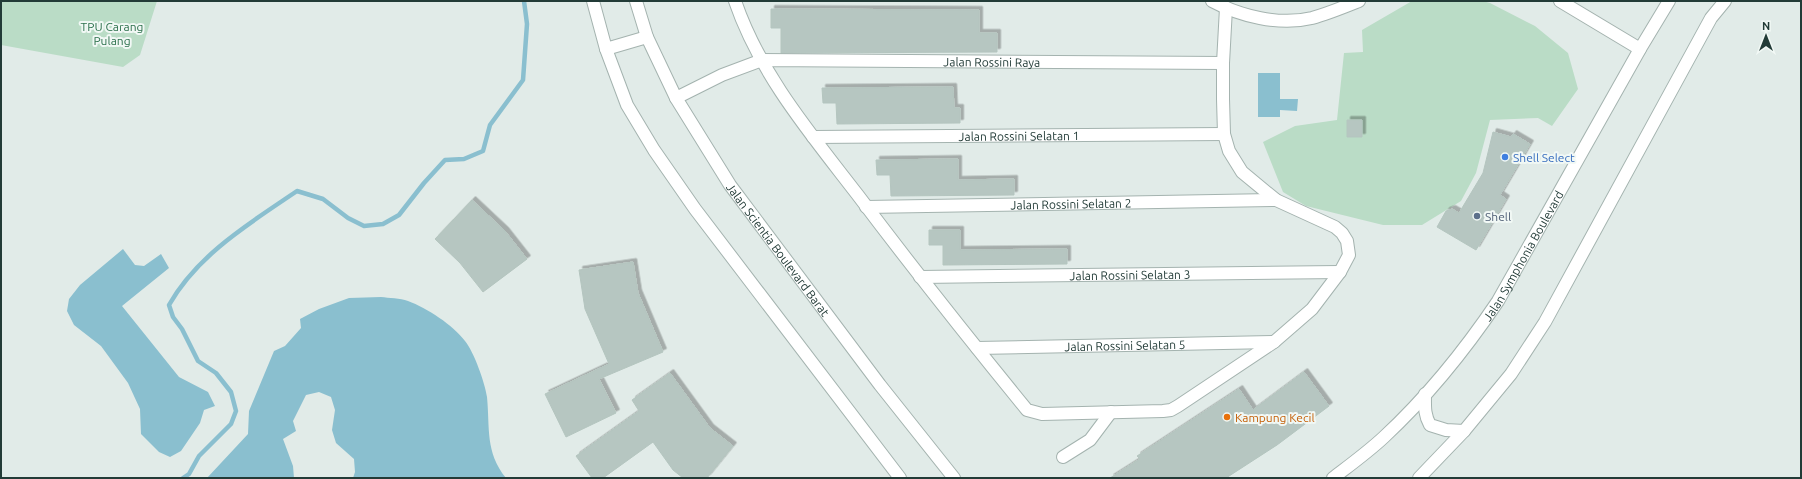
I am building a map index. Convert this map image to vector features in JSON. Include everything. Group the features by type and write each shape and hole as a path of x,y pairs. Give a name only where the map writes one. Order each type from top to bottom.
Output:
{"street":[{"path":"593,1 606,49 627,105 654,150 695,209 900,478"},
{"name":"Jalan Scientia Boulevard Barat","path":"636,1 647,37 676,98 730,185 880,385 954,478"},
{"path":"735,1 742,22 788,105 920,277 1027,410 1042,414 1171,410 1274,342 1312,309 1340,272 1349,255 1347,241 1342,233 1335,227 1276,200 1242,172 1229,152 1224,134 1223,63 1226,8"},
{"path":"1212,1 1226,8 1254,16 1276,20 1311,18 1359,1"},
{"path":"1560,1 1640,49"},
{"name":"Jalan Symphonia Boulevard","path":"1334,478 1383,438 1425,394 1472,339 1498,301 1640,49 1669,1"},
{"path":"1419,478 1464,431 1511,374 1545,322 1711,18 1725,1"},
{"path":"606,49 647,37"},
{"path":"676,98 722,75 762,60"},
{"name":"Jalan Rossini Raya","path":"762,60 1223,63"},
{"name":"Jalan Rossini Selatan 1","path":"813,137 1224,134"},
{"name":"Jalan Rossini Selatan 2","path":"866,207 1276,200"},
{"name":"Jalan Rossini Selatan 3","path":"920,277 1340,272"},
{"name":"Jalan Rossini Selatan 5","path":"977,348 1274,342"},
{"path":"1425,394 1424,410 1430,425 1446,430 1464,431"},
{"path":"1063,456 1090,440 1111,412"}],"green space":[{"name":"TPU Carang Pulang","path":"1,1 157,1 140,55 123,67 1,45"},
{"path":"1412,1 1483,1 1490,3 1535,26 1568,53 1578,89 1552,126 1538,118 1490,120 1476,173 1461,201 1422,225 1383,225 1306,206 1283,192 1263,142 1295,126 1337,120 1344,53 1363,52 1362,30"}],"water":[{"path":"1258,73 1280,73 1280,99 1298,99 1297,111 1280,110 1280,117 1258,117"},
{"path":"123,249 135,265 144,266 161,254 169,268 122,306 179,377 208,392 215,406 204,410 200,423 181,451 170,457 159,452 141,434 140,409 128,383 101,346 74,325 67,311 69,299 80,285"},
{"path":"381,297 405,300 423,308 454,329 465,341 472,352 482,376 487,397 492,449 499,468 506,478 353,478 355,472 354,459 336,443 332,430 335,410 331,397 319,392 306,395 293,421 296,431 283,439 293,466 294,478 207,478 248,434 249,411 274,351 285,346 301,328 300,319 319,309 349,298"}],"building":[{"path":"771,9 979,10 979,33 997,33 997,52 781,53 781,28 771,28"},
{"path":"953,87 954,108 960,108 960,123 837,124 836,103 823,103 822,88"},
{"path":"1347,120 1362,120 1362,137 1347,137"},
{"path":"1493,132 1511,137 1513,134 1530,144 1500,195 1506,199 1476,250 1437,227 1446,211 1452,209 1459,213 1483,173"},
{"path":"958,159 958,180 1014,179 1014,195 891,196 890,175 877,175 876,160"},
{"path":"472,200 505,231 527,259 483,292 460,263 435,239"},
{"path":"929,230 960,230 960,250 1067,249 1067,264 943,265 943,245 929,245"},
{"path":"633,262 638,293 663,352 599,379 616,413 566,437 545,394 609,364 585,309 579,270"},
{"name":"Kampung Kecil","path":"1304,372 1329,406 1277,445 1226,478 1110,478 1140,459 1137,456 1239,389 1253,410"},
{"path":"670,373 710,428 733,446 707,478 683,478 673,470 653,442 603,478 592,478 576,456 639,411 632,400"}],"waterway":[{"path":"183,478 189,474 199,456 231,424 236,411 231,392 216,373 198,361 182,329 173,317 169,305 181,287 195,270 226,241 297,191 323,199 348,218 364,226 383,224 399,215 424,183 445,160 464,159 483,151 490,125 523,80 527,24 524,1"}],"place":[{"name":"Shell Select","path":"1505,157"},
{"name":"Shell","path":"1477,216"},
{"name":"Kampung Kecil","path":"1227,417"}]}
